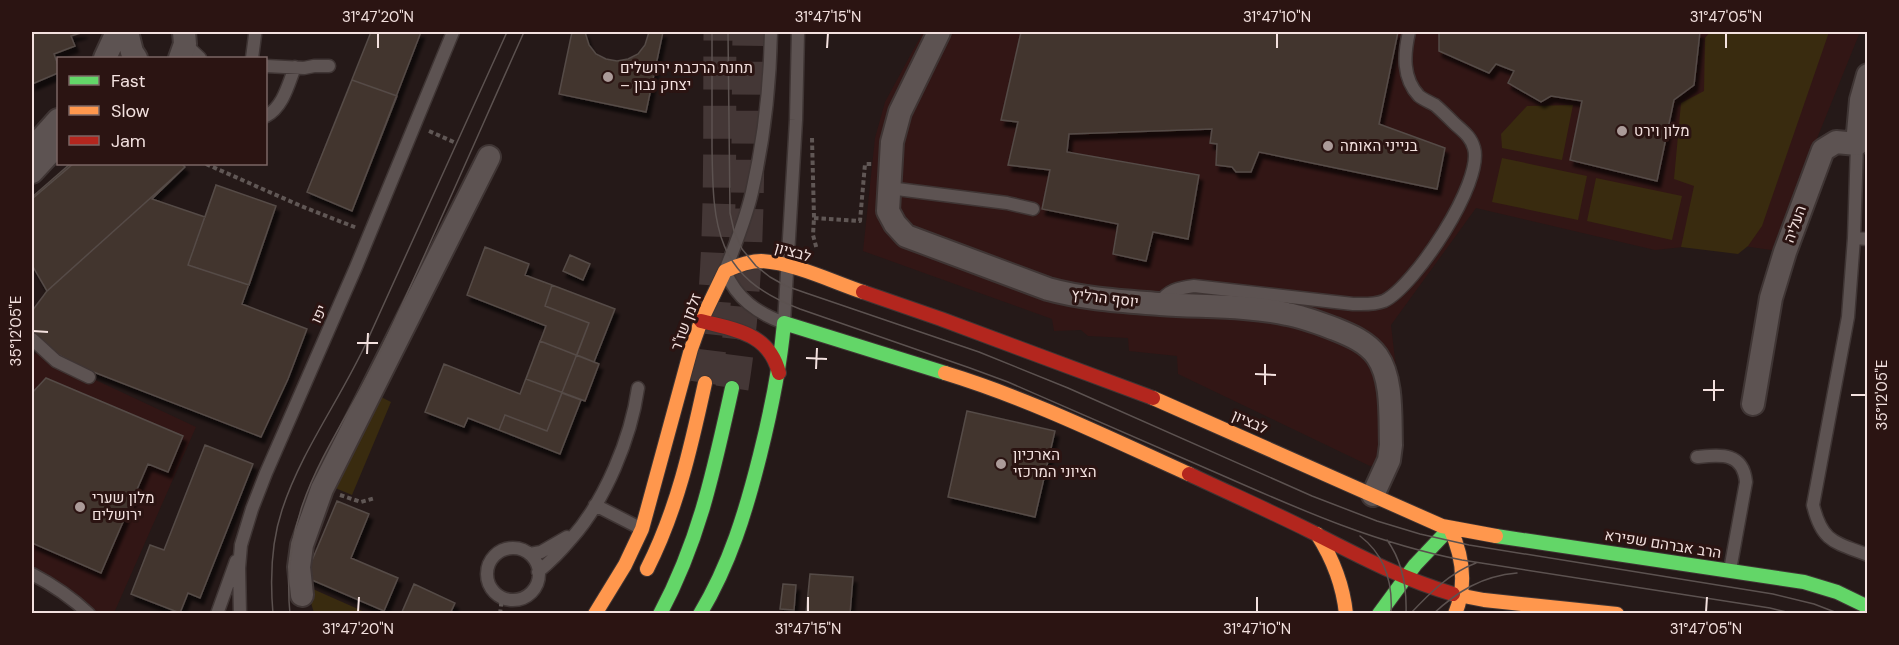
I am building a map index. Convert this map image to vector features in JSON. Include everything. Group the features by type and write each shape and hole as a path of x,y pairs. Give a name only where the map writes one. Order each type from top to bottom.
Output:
{"street":[{"path":"105,57 117,32"},
{"path":"127,32 135,57"},
{"name":"יוסף הרליץ","path":"939,32 894,129 888,211 894,224 906,236 1066,294 1285,314 1348,334 1369,347 1381,364 1385,376 1391,445 1389,460 1373,495"},
{"path":"1857,144 1861,100 1868,75"},
{"path":"32,148 57,121"},
{"name":"העליה","path":"1753,404 1771,298 1818,160 1823,150 1830,144 1844,142 1857,144"},
{"path":"32,172 57,145"},
{"path":"302,595 299,567 302,545 322,489 489,157"},
{"name":"לבציון","path":"725,271 752,261 767,261 941,319 1136,391 1450,528"},
{"name":"זלמן שז\"ר","path":"595,614 625,565 642,529 691,349 701,321 725,271"},
{"path":"701,321 764,342 775,355 779,373"},
{"path":"699,614 711,597 729,559 744,518 779,373 784,323 988,386 1160,460 1422,585 1461,596 1506,603 1617,614"},
{"path":"643,578 678,499 705,383"},
{"path":"660,614 696,536 706,504 732,388"},
{"path":"1379,614 1404,578 1450,528 1461,552 1462,569 1461,596 1455,614"},
{"name":"הרב אברהם שפירא","path":"1450,528 1804,582 1827,588 1864,604"},
{"path":"1317,534 1333,561 1347,614"}],"lane":[{"name":"יפו","path":"240,614 241,545 266,473 453,32"},
{"name":"זלמן שז\"ר","path":"725,271 747,212 757,172 767,96 771,32"},
{"path":"725,271 735,290 747,303 762,314 784,323 796,120 798,32"},
{"path":"1159,304 1170,291 1194,286 1353,304 1372,304 1385,300 1405,283 1433,248 1460,208 1469,187 1475,161 1475,151 1470,136 1435,105 1420,97 1409,82 1405,67 1409,32"},
{"path":"252,57 255,35"},
{"path":"267,66 295,68 329,66"},
{"path":"267,116 281,102 295,68"},
{"path":"1857,144 1854,238 1848,317 1813,505 1822,532 1833,542 1868,555"},
{"path":"889,188 1006,203 1032,209"},
{"path":"1854,238 1868,239"},
{"path":"32,339 36,353 89,377"},
{"path":"538,572 572,538 596,506 627,432 635,408 638,388"},
{"path":"1697,457 1722,454 1732,458 1745,473 1746,482 1730,571"},
{"path":"596,506 642,529"},
{"path":"530,554 541,552 555,545 584,523"},
{"path":"217,614 241,545"},
{"path":"515,548 530,554 538,572 536,585 526,596 518,599 502,597 496,593 488,579 487,571 494,556 515,548"},
{"path":"32,574 72,598 89,614"}],"path":[{"path":"429,131 456,143"},
{"path":"814,218 860,222 865,164"},
{"path":"208,165 344,223"},
{"path":"322,489 361,502 375,498"},
{"path":"500,614 502,597"}],"shaded area":[{"path":"923,32 1860,32 1818,136 1785,252 1722,243 1655,250 1476,208 1391,325 1400,403 1377,465 1370,466 1178,374 1177,356 1129,351 1128,338 1088,336 1081,330 1054,331 1052,319 863,251 875,138 885,102"},
{"path":"1710,32 1829,32 1762,226 1748,246 1738,254 1681,247 1694,186 1674,179 1681,103 1704,91 1705,38"},
{"path":"1573,105 1562,160 1502,148 1501,134 1527,106"},
{"path":"1502,158 1587,176 1578,220 1492,202"},
{"path":"1596,178 1682,196 1672,240 1587,221"},
{"name":"מלון שערי ירושלים","path":"41,348 85,375 196,427 114,613 89,613 32,574 32,357"},
{"path":"373,393 391,402 352,495 328,485"},
{"path":"306,586 367,613 314,613"}],"building":[{"path":"32,32 84,32 71,36 75,46 54,54 57,73 32,84"},
{"path":"371,32 421,32 352,211 307,192"},
{"name":"תחנת הרכבת ירושלים – יצחק נבון","path":"572,32 585,32 589,45 596,54 617,61 638,54 645,45 649,32 663,32 646,112 559,94"},
{"name":"בנייני האומה","path":"1021,32 1398,32 1379,124 1445,148 1437,189 1259,152 1251,172 1236,172 1232,167 1216,165 1217,144 1210,143 1212,129 1069,134 1067,152 1199,175 1188,239 1153,232 1146,261 1113,254 1118,224 1042,209 1050,170 1008,165 1018,122 1001,120"},
{"name":"מלון וירט","path":"1700,32 1694,85 1674,100 1657,181 1570,160 1582,101 1551,96 1541,102 1508,83 1514,71 1496,64 1489,73 1439,51 1439,33"},
{"path":"352,80 397,96 352,211 307,192"},
{"path":"69,165 183,165 185,167 47,291 32,265 32,197"},
{"path":"72,165 183,165 185,167 152,199 205,217 216,185 276,206 242,304 307,329 288,379 261,437 78,366 47,348 32,333 32,311 47,291 32,265 32,199"},
{"path":"216,185 276,206 249,285 188,265"},
{"path":"485,247 529,264 525,275 552,285 545,306 589,323 547,431 505,415 499,430 468,418 464,427 425,412 444,364 520,394 546,326 467,295"},
{"path":"570,255 590,264 583,280 563,271"},
{"path":"552,285 615,309 594,362 577,355 589,323 545,306"},
{"path":"540,341 599,364 585,401 526,379"},
{"name":"מלון שערי ירושלים","path":"46,378 183,436 168,472 148,464 101,573 32,543 32,393"},
{"path":"562,393 581,400 560,454 499,430 505,415 547,431"},
{"name":"הארכיון הציוני המרכזי","path":"967,411 1055,431 1035,517 948,497"},
{"path":"205,445 253,464 200,598 188,593 180,613 131,594 150,545 164,550"},
{"path":"337,501 369,514 351,558 398,578 384,611 305,577"},
{"path":"810,574 853,577 850,614 806,614"},
{"path":"414,584 455,603 450,614 406,614 402,612"},
{"path":"783,584 796,585 794,610 780,609"}],"tunnel":[{"path":"705,383 715,296 717,252 720,32"},
{"path":"732,388 745,255 749,32"}],"tram line":[{"path":"273,614 274,548 278,523 290,488 311,444 368,339 507,32"},
{"path":"290,614 289,574 293,538 302,505 330,444 382,348 524,32"},
{"path":"712,32 712,147 714,202 718,225 735,265 751,282 772,296 800,309 1008,382 1284,502 1371,536 1462,560 1770,608 1795,614"},
{"path":"728,32 730,213 734,231 742,249 756,266 786,286 979,352 1068,388 1312,496 1377,521 1469,545 1773,594 1814,604 1840,614"},
{"path":"1360,536 1376,552 1386,570 1391,591 1391,614"},
{"path":"1387,540 1397,557 1403,575 1406,614"},
{"path":"1410,614 1448,578 1476,563"},
{"path":"1433,614 1471,586 1493,577 1517,573"}],"traffic: fast":[{"path":"700,614 720,576 749,496 771,406 784,323 945,373"},
{"path":"660,614 696,531 712,475 732,388"},
{"path":"1379,614 1415,565 1450,528"},
{"path":"1496,536 1804,582 1837,592 1868,607"}],"traffic: slow":[{"path":"595,614 625,565 642,529 691,349 701,321 725,271 751,262 774,262 863,292"},
{"path":"945,373 1038,407 1189,474"},
{"path":"647,569 675,501 705,383"},
{"path":"1153,398 1442,526 1496,536"},
{"path":"1450,528 1458,549 1462,571 1461,592 1455,614"},
{"path":"1317,534 1336,572 1346,614"},
{"path":"1453,594 1484,600 1617,614"}],"traffic: jam":[{"path":"863,292 1153,398"},
{"path":"701,321 738,331 759,341 768,349 779,373"},
{"path":"1189,474 1380,566 1453,594"}],"place":[{"name":"תחנת הרכבת ירושלים – יצחק נבון","path":"608,77"},
{"name":"מלון וירט","path":"1622,131"},
{"name":"בנייני האומה","path":"1328,146"},
{"name":"הארכיון הציוני המרכזי","path":"1001,464"},
{"name":"מלון שערי ירושלים","path":"80,507"}]}
